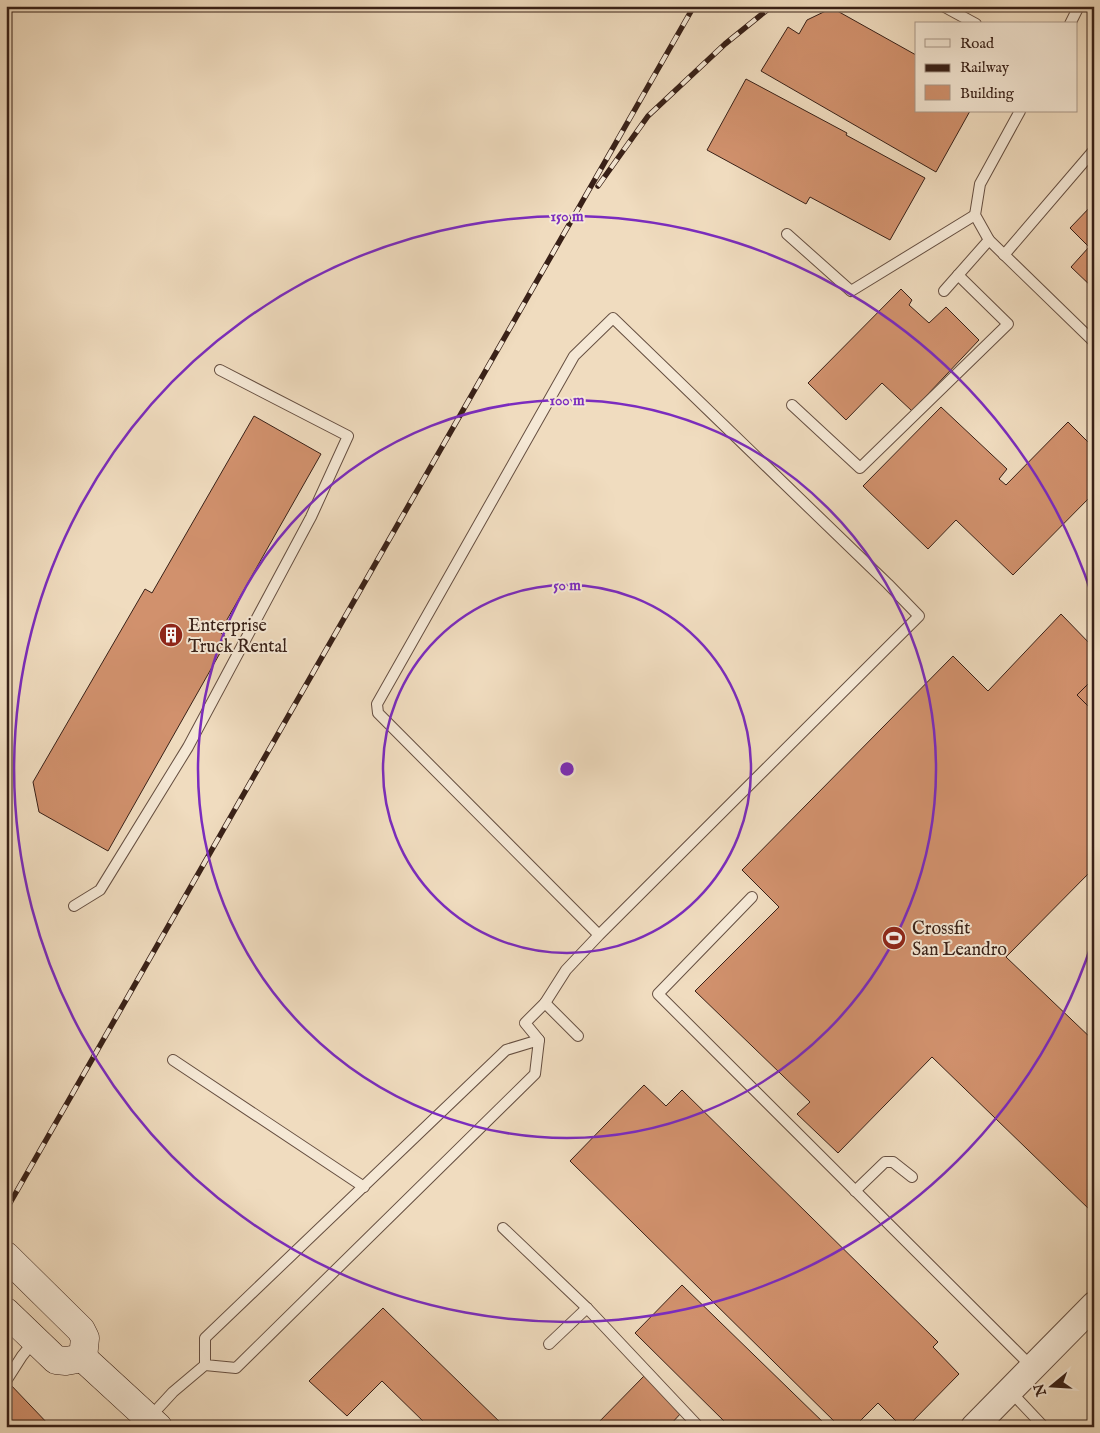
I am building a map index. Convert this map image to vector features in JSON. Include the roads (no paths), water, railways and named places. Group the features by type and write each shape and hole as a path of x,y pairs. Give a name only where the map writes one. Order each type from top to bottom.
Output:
{"main road":[{"path":"6,1256 81,1330 84,1338 84,1358 154,1422"},
{"path":"6,1312 56,1360 66,1361 84,1358"}],"street":[{"path":"974,1427 1094,1305"}],"lane":[{"path":"943,6 972,22"},
{"path":"1071,22 1079,6"},
{"path":"1019,112 980,184 975,215 989,240 1094,342"},
{"path":"1004,255 1094,150"},
{"path":"787,234 851,291 975,215"},
{"path":"944,291 989,240"},
{"path":"792,405 860,468 1008,324 958,275"},
{"path":"154,1422 173,1392 205,1366 236,1368 535,1074 539,1040 525,1023 545,1003 566,970 919,616 613,318 574,356 377,704 378,713 599,935"},
{"path":"74,906 100,890 188,747 311,517 348,436 220,370"},
{"path":"752,897 658,994 1032,1367"},
{"path":"545,1003 578,1036"},
{"path":"205,1366 205,1338 364,1188 506,1050 539,1040"},
{"path":"173,1060 364,1188"},
{"path":"855,1191 885,1162 893,1162 912,1178"},
{"path":"503,1228 587,1308 699,1427"},
{"path":"549,1344 587,1308"},
{"path":"6,1381 35,1340"},
{"path":"1009,1391 1044,1427"}],"railway":[{"path":"6,1210 694,6"},
{"path":"598,186 648,116 725,44 772,6"}],"place":[{"name":"Enterprise Truck Rental","path":"171,635"},
{"name":"Crossfit San Leandro","path":"894,938"}]}
